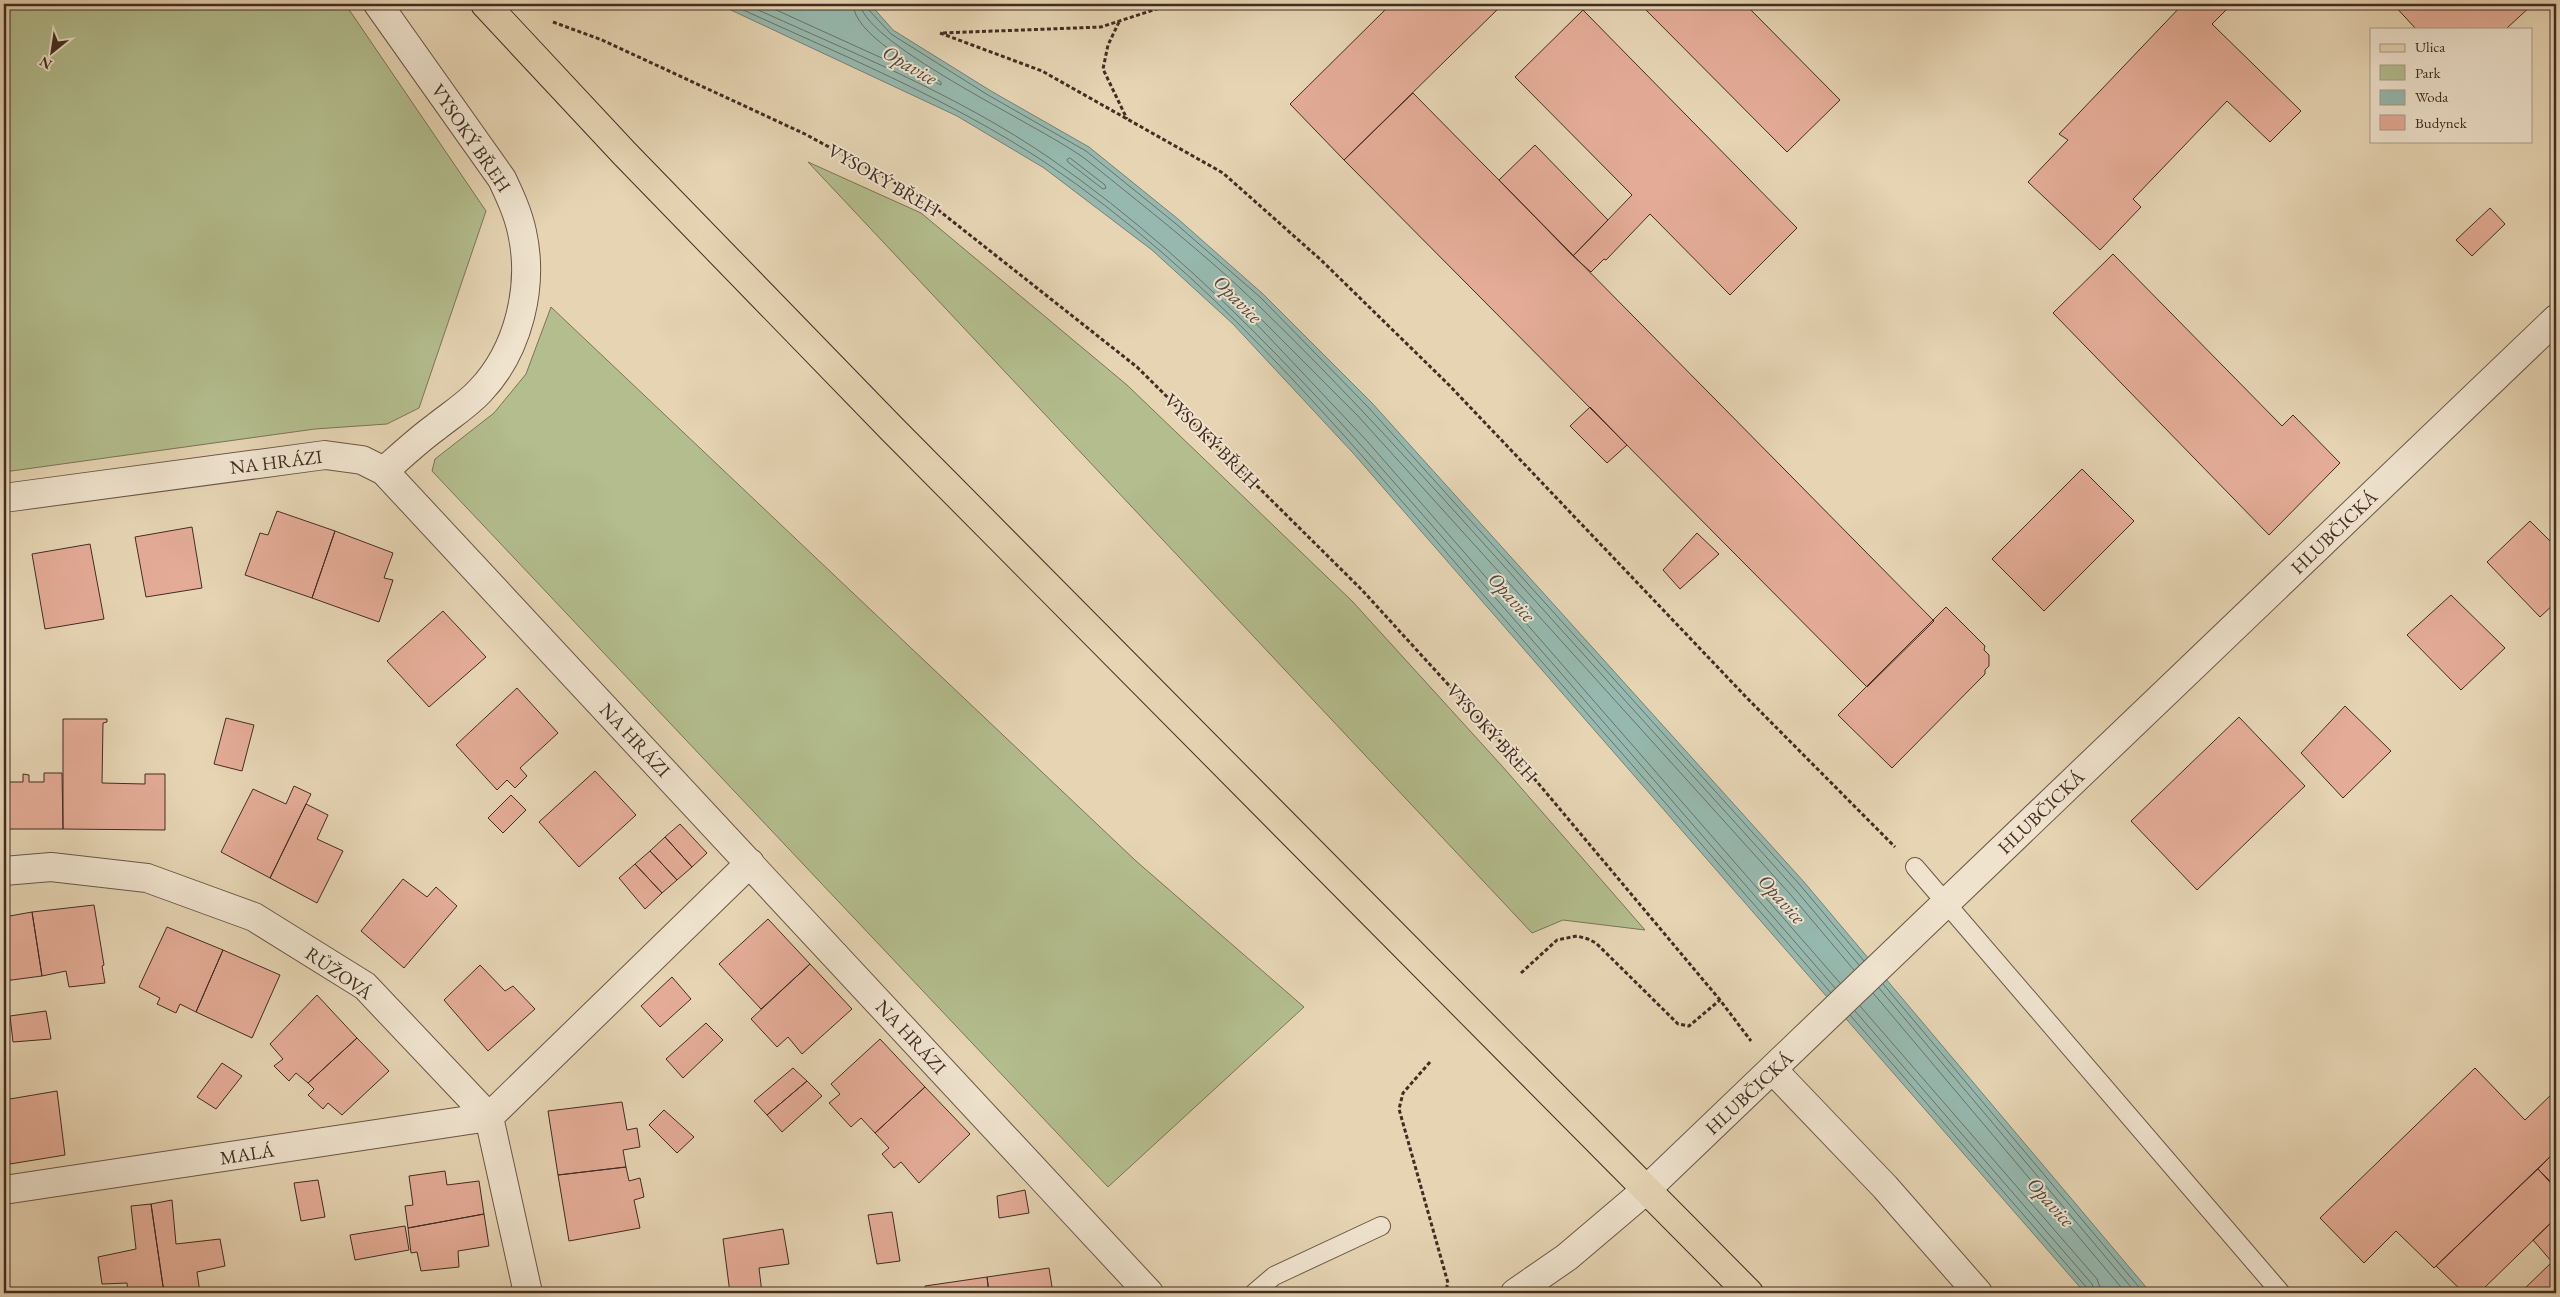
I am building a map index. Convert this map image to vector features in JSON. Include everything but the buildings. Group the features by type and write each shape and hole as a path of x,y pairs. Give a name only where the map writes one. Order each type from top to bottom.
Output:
{"main road":[{"path":"485,4 625,154 893,430 1749,1293"}],"street":[{"name":"VYSOKÝ BŘEH","path":"378,4 502,179 516,209 522,231 526,275 522,309 515,334 500,363 481,390 384,471"},
{"name":"HLUBČICKÁ","path":"1515,1293 1567,1257 1646,1190 2556,319"},
{"name":"NA HRÁZI","path":"4,498 325,455 362,460 384,471 1149,1293"},
{"path":"528,1293 490,1117 750,863"},
{"name":"RŮŽOVÁ","path":"4,871 51,867 147,878 254,917 365,986 490,1117"},
{"path":"1773,1070 1886,1186 1978,1293"},
{"name":"MALÁ","path":"4,1190 490,1117"}],"lane":[{"path":"1915,867 2281,1293"},
{"path":"1254,1293 1274,1276 1382,1226"}],"path":[{"path":"1172,4 1101,27 940,33 1042,71 1223,173 1321,260 1449,385 1747,698 1915,867"},
{"name":"VYSOKÝ BŘEH","path":"548,21 602,40 805,134 923,198 1137,367 1362,590 1538,783 1720,1000 1773,1070"},
{"path":"1118,22 1108,45 1103,69 1127,119"},
{"path":"1521,973 1550,944 1558,940 1577,936 1596,943 1678,1024 1689,1026 1720,1000"},
{"path":"1430,1062 1403,1093 1399,1109 1448,1283 1445,1293"}],"green space":[{"path":"4,4 342,4 350,11 486,211 419,408 387,424 315,429 4,472"},
{"path":"808,162 921,213 1127,385 1352,601 1502,766 1645,930 1563,920 1532,933"},
{"path":"551,307 1136,861 1304,1007 1108,1187 432,471 435,459 494,413 526,374"}],"water":[{"name":"Opavice","path":"718,4 870,4 893,30 991,91 1089,147 1178,219 1263,294 1372,403 1804,882 2151,1293 2085,1293 1353,453 1233,324 1152,250 1044,168 957,116"}]}
